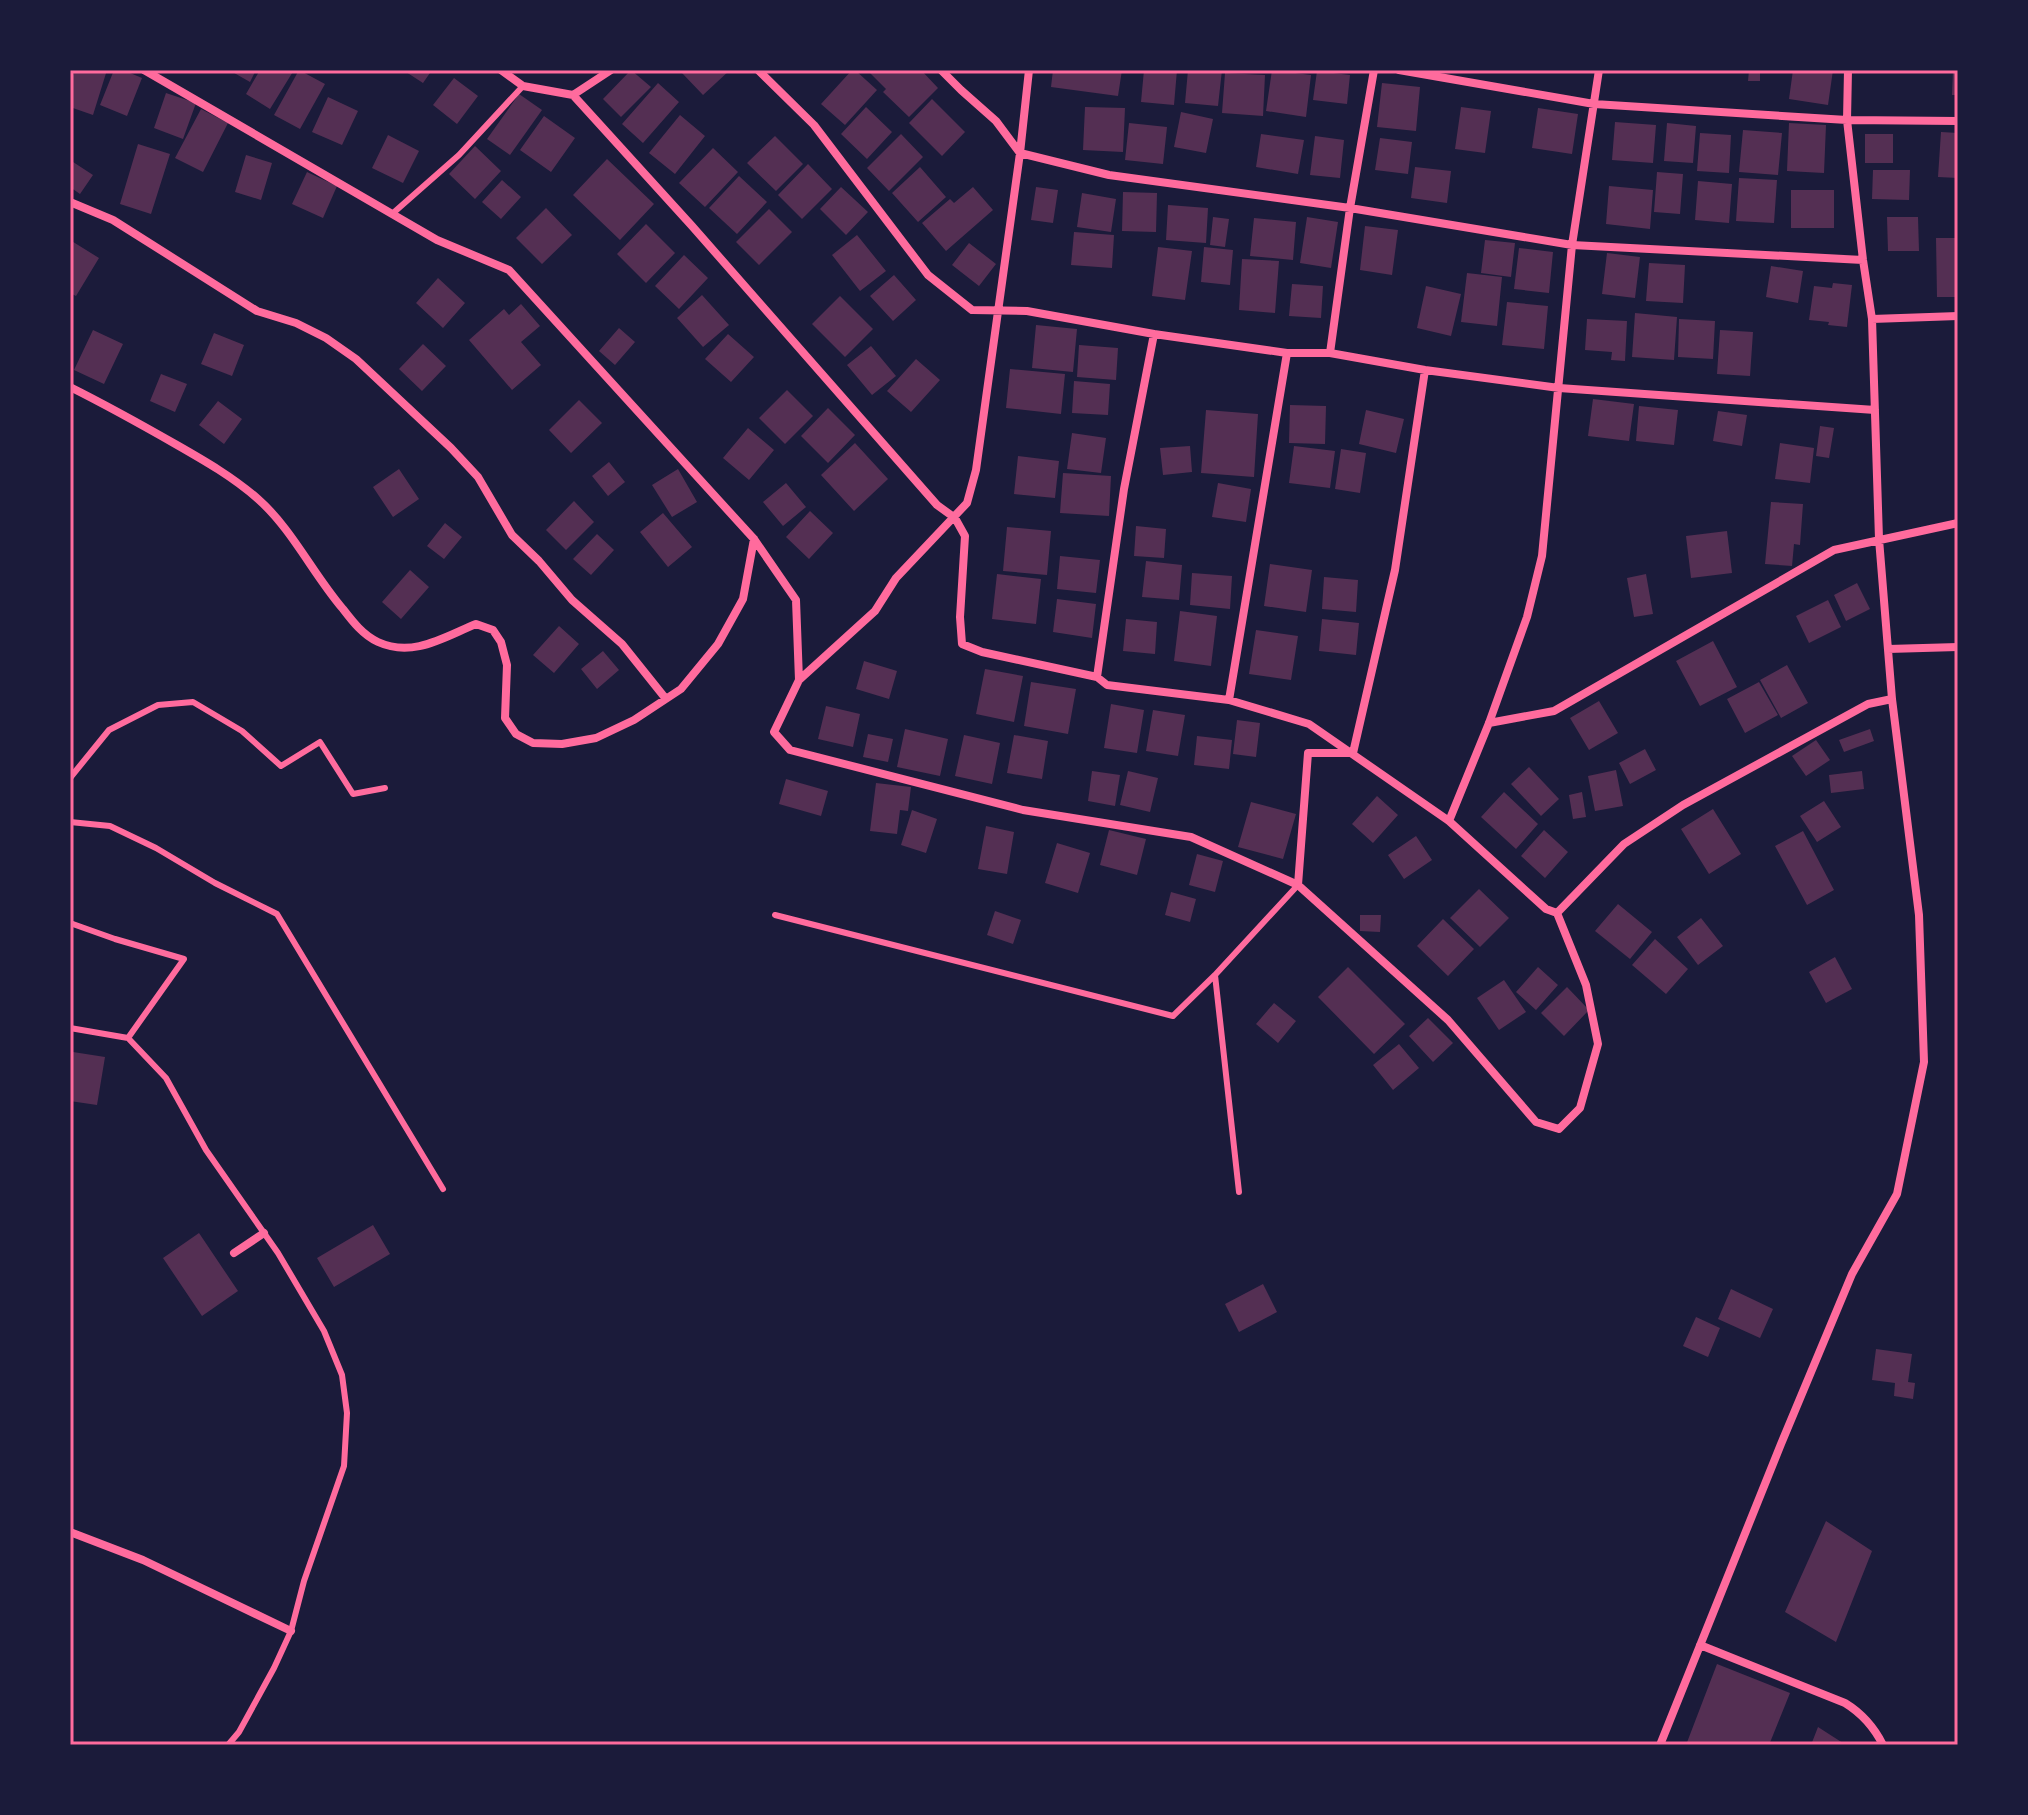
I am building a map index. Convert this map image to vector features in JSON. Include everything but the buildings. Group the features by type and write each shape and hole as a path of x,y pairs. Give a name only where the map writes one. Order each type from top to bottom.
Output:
{"street":[{"path":"144,70 437,240 509,270 754,539 796,600 799,680"},
{"path":"501,70 523,86 573,95 937,505 955,518 965,536 960,617 962,644 982,652 1097,677 1107,685 1229,700 1309,724 1449,821 1546,909 1557,913 1586,985 1598,1044 1580,1108 1559,1129 1536,1122 1448,1020 1298,885 1191,837 1023,810 790,750 774,732 799,680 875,611 896,578 955,518 967,503 976,470 1029,70"},
{"path":"573,95 611,70"},
{"path":"758,70 814,125 928,275 972,310 1027,311 1154,334 1287,353 1330,353 1425,370 1559,388 1875,410"},
{"path":"941,70 996,121 1020,153 1109,175 1350,208 1572,245 1863,260"},
{"path":"1330,353 1350,208 1374,70"},
{"path":"1399,70 1594,104 1847,120 1958,121"},
{"path":"1449,821 1527,617 1542,556 1572,245 1599,70"},
{"path":"1660,1745 1852,1274 1897,1194 1924,1062 1919,915 1892,699 1879,539 1872,319 1847,120 1848,70"},
{"path":"70,202 113,220 257,311 296,323 326,338 356,359 478,477 512,535 572,600 622,644 666,699"},
{"path":"1872,319 1958,316"},
{"path":"1097,677 1124,489 1154,334"},
{"path":"1229,700 1287,353"},
{"path":"1353,753 1395,570 1425,370"},
{"path":"70,387 223,472 259,500 292,537 314,573 359,629 378,642 407,649 427,646 476,624 493,630 501,642 507,665 505,718 516,734 533,743 562,744 596,738 634,720 681,689 718,644 743,599 754,539"},
{"path":"1489,723 1554,711 1834,550 1958,523"},
{"path":"1888,649 1958,647"},
{"path":"1557,913 1624,844 1683,805 1868,704 1892,699"},
{"path":"1298,885 1308,753 1353,753"},
{"path":"234,1253 264,1233"},
{"path":"70,1532 143,1560 291,1631"},
{"path":"1700,1645 1845,1703 1866,1719 1883,1745"}],"lane":[{"path":"392,214 459,155 523,86"},
{"path":"70,778 109,730 158,705 193,702 242,731 281,766 320,742 353,794 385,788"},
{"path":"70,822 110,826 277,914 443,1189"},
{"path":"775,915 1173,1016 1298,885"},
{"path":"70,923 184,959 128,1038"},
{"path":"1215,975 1239,1192"},
{"path":"70,1028 128,1038 166,1078 206,1150 278,1253 324,1331 342,1375 347,1413 344,1466 304,1581 291,1631 239,1732 228,1745"}]}
